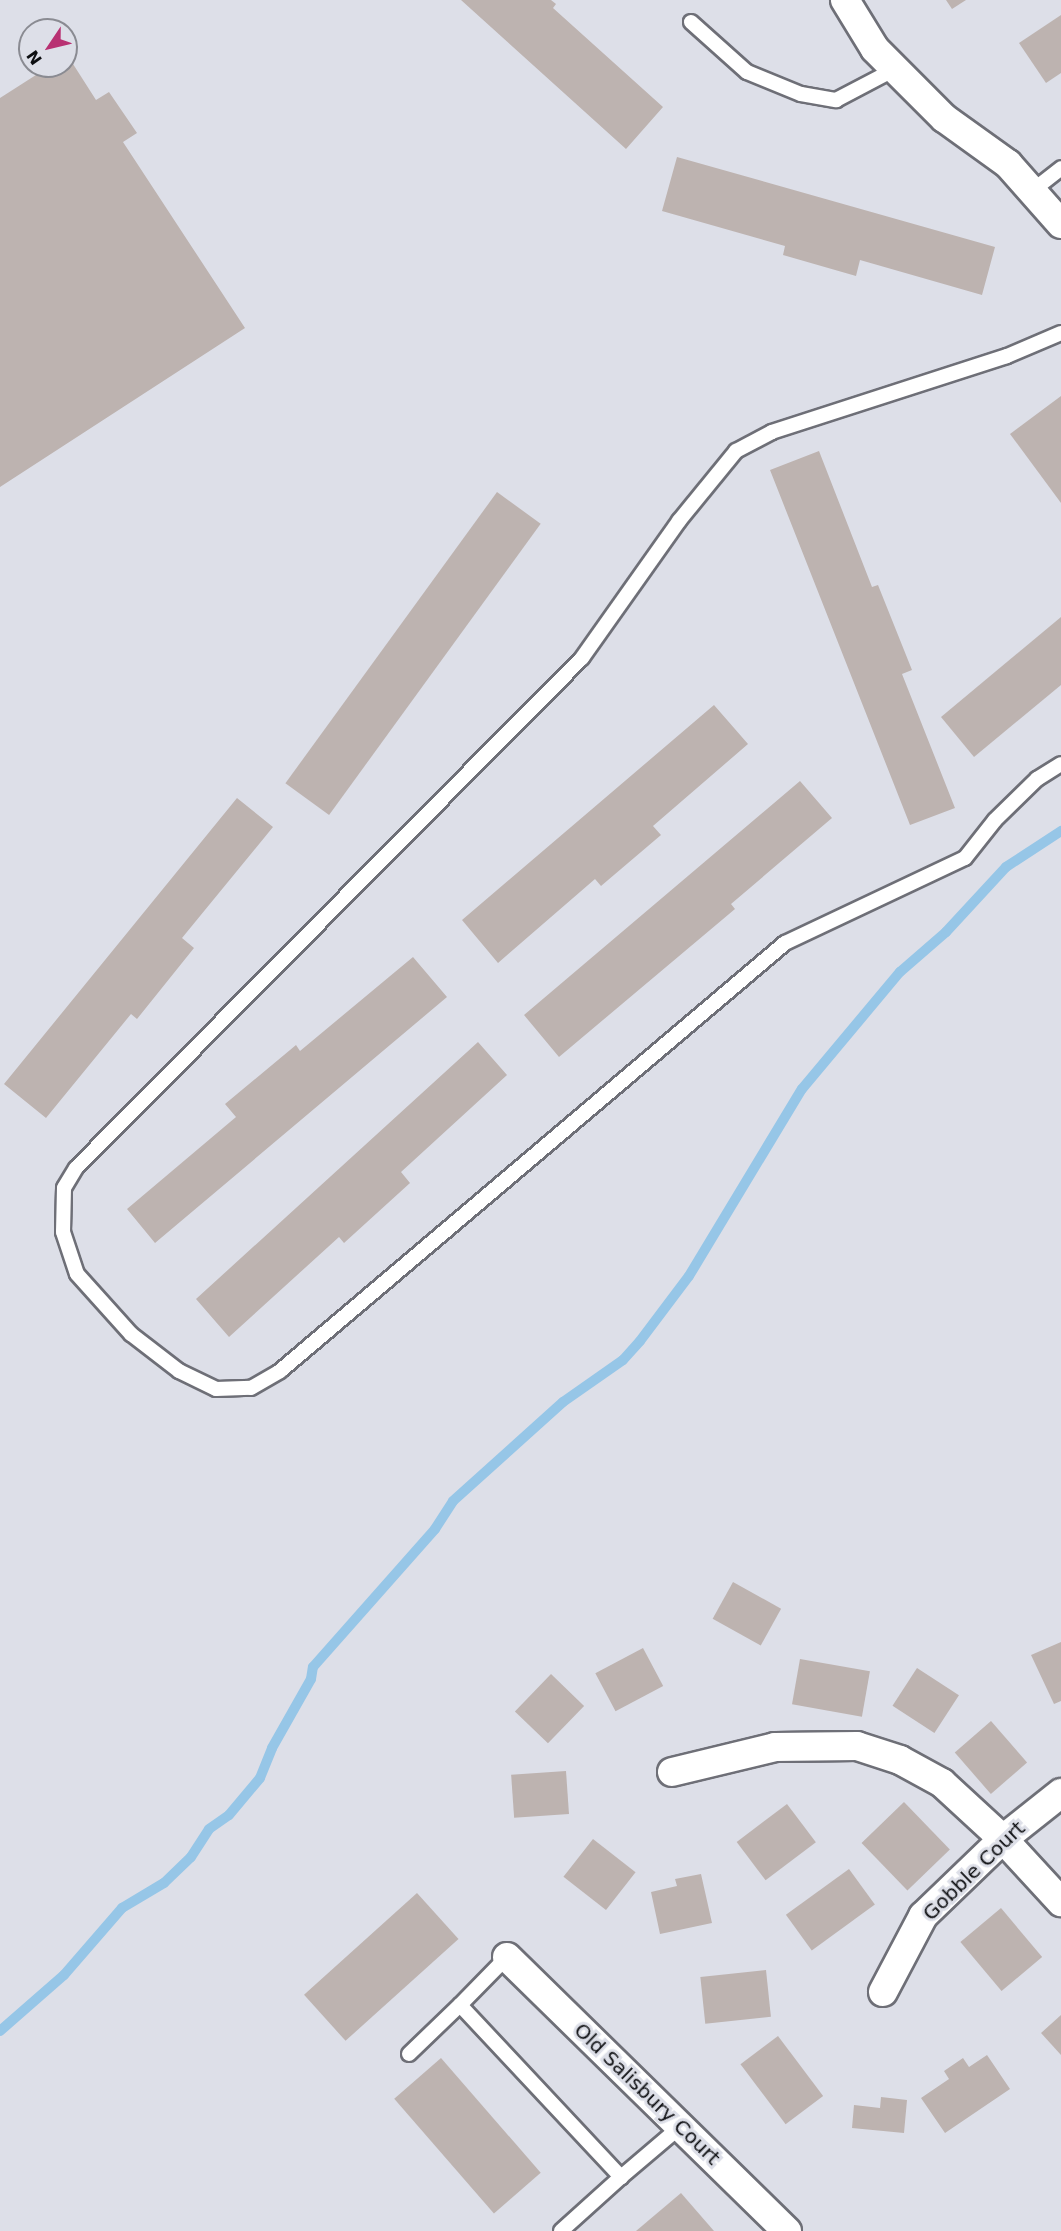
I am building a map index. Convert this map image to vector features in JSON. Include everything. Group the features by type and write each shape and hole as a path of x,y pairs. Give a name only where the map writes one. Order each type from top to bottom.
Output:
{"street":[{"path":"845,0 876,49 895,69 944,118 1008,164 1061,224"},
{"path":"672,1772 775,1747 857,1746 900,1760 942,1783 1003,1839 1061,1902"},
{"name":"Gobble Court","path":"883,1992 923,1916 1003,1839 1061,1793"},
{"name":"Old Salisbury Court","path":"507,1957 787,2231"}],"lane":[{"path":"691,22 747,72 801,94 836,100 895,69"},
{"path":"1032,191 1061,168"},
{"path":"1061,333 1007,356 772,432 736,451 679,521 582,658 76,1168 64,1188 63,1232 77,1274 131,1335 179,1371 216,1389 251,1388 280,1371 785,944 965,858 995,820 1037,779 1061,764"},
{"path":"409,2054 507,1957"},
{"path":"460,2005 621,2177"},
{"path":"561,2231 680,2127"}],"building":[{"path":"461,0 551,0 556,4 553,8 663,107 626,149"},
{"path":"946,0 966,0 952,9"},
{"path":"1061,15 1061,73 1046,83 1019,43"},
{"path":"78,72 96,100 109,92 137,133 123,142 245,328 0,487 0,98 31,78 78,78"},
{"path":"677,157 995,247 982,295 860,260 856,276 783,255 785,246 662,211"},
{"path":"1061,396 1061,503 1010,434"},
{"path":"819,451 872,587 878,585 912,670 902,674 955,808 910,825 770,470"},
{"path":"497,492 541,524 329,815 285,783"},
{"path":"1061,617 1061,685 974,757 941,717"},
{"path":"714,705 748,744 653,826 661,835 601,886 595,879 498,963 462,920"},
{"path":"800,781 832,818 731,904 735,909 559,1057 524,1015"},
{"path":"237,798 273,827 182,938 194,948 137,1019 131,1014 46,1118 4,1084"},
{"path":"413,957 447,997 155,1243 127,1209 236,1117 225,1104 296,1045 300,1051"},
{"path":"478,1042 507,1075 401,1172 410,1183 344,1243 339,1237 229,1337 196,1299"},
{"path":"733,1582 781,1609 761,1645 713,1619"},
{"path":"1061,1642 1061,1701 1054,1704 1031,1655"},
{"path":"643,1648 663,1686 616,1711 595,1673"},
{"path":"800,1659 870,1671 862,1717 792,1704"},
{"path":"917,1668 959,1695 934,1733 892,1706"},
{"path":"551,1674 584,1706 548,1743 515,1711"},
{"path":"991,1721 1027,1763 991,1794 955,1752"},
{"path":"566,1771 569,1814 514,1818 511,1775"},
{"path":"904,1802 950,1849 907,1890 862,1843"},
{"path":"787,1804 816,1842 766,1880 737,1842"},
{"path":"593,1839 636,1872 606,1910 563,1877"},
{"path":"849,1869 875,1905 812,1950 786,1915"},
{"path":"701,1874 712,1923 660,1934 651,1892 677,1886 675,1879"},
{"path":"417,1893 458,1939 346,2041 304,1995"},
{"path":"1001,1908 1042,1957 1002,1991 960,1942"},
{"path":"766,1970 771,2017 705,2024 700,1977"},
{"path":"1061,2015 1061,2055 1041,2033"},
{"path":"778,2036 823,2096 786,2124 740,2064"},
{"path":"987,2055 1010,2089 945,2133 921,2098 949,2079 944,2071 963,2058 969,2067"},
{"path":"441,2058 541,2173 494,2213 394,2099"},
{"path":"881,2097 907,2100 904,2133 852,2128 854,2105 880,2108"},
{"path":"681,2193 714,2231 636,2231"}],"waterway":[{"path":"0,2031 64,1975 122,1908 164,1883 191,1857 209,1829 229,1815 260,1778 272,1748 311,1679 313,1667 435,1529 453,1501 563,1402 623,1360 640,1341 689,1276 802,1089 900,972 946,932 1006,867 1061,831"}]}
